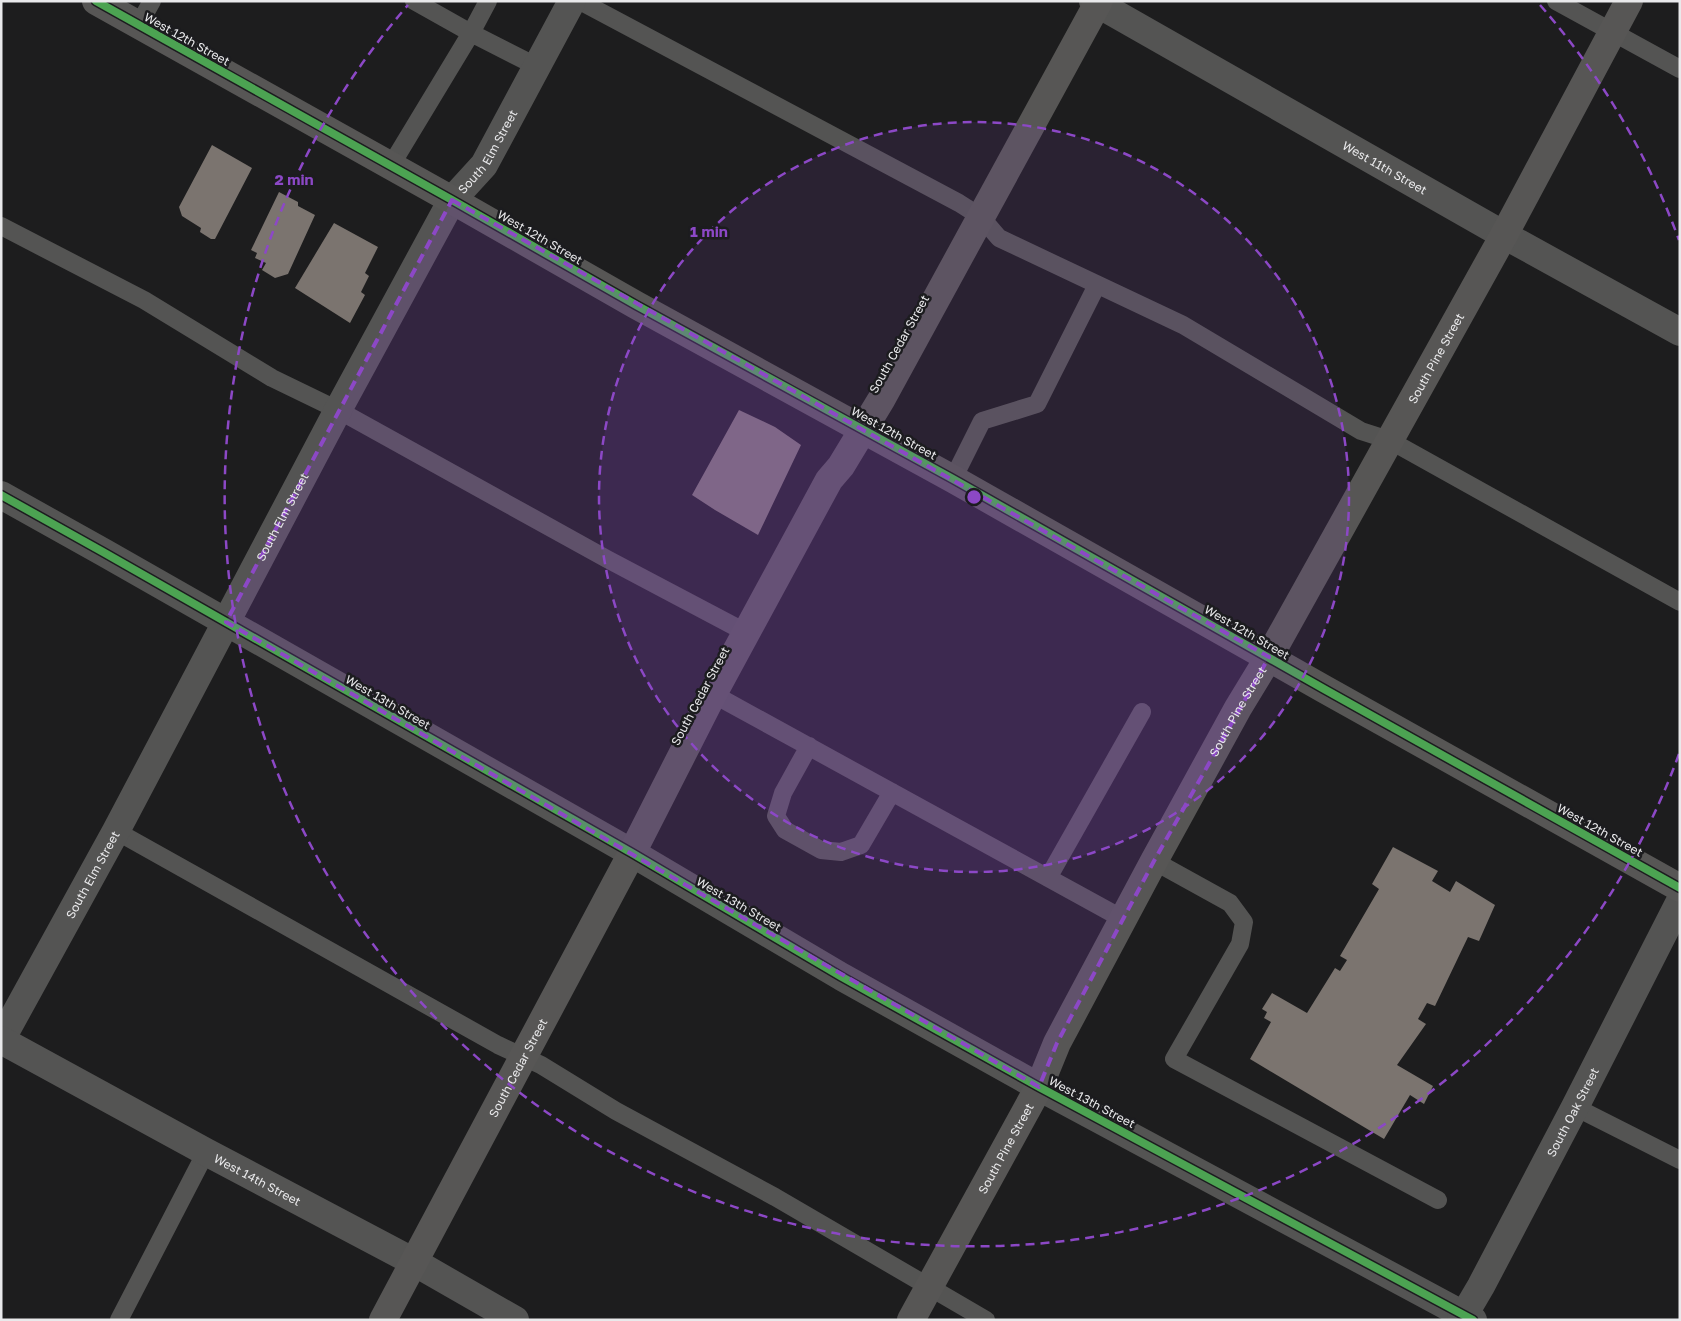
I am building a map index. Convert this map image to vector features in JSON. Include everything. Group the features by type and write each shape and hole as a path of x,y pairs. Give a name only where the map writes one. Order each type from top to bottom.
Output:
{"main road":[{"name":"West 12th Street","path":"96,1 145,13 390,167 452,200 636,305 863,428 1680,888"},
{"name":"South Pine Street","path":"911,1320 1039,1086 1057,1043 1154,861 1504,235 1629,1"},
{"name":"South Cedar Street","path":"383,1320 632,853 713,694 829,480 841,466 882,400 1096,2"}],"street":[{"name":"South Elm Street","path":"1,1040 116,832 338,410 452,200 484,165 572,1"},
{"name":"West 11th Street","path":"1096,2 1504,235 1680,332"},
{"name":"West 13th Street","path":"1,495 632,853 842,977 1466,1318"},
{"name":"South Oak Street","path":"1466,1318 1680,901"},
{"name":"West 14th Street","path":"1,1040 206,1152 414,1262 515,1320"}],"lane":[{"path":"414,1 536,66"},
{"path":"390,167 471,33 488,1"},
{"path":"580,1 950,198 981,217 999,238 1184,325 1361,430 1389,440 1680,602"},
{"path":"1556,1 1680,68"},
{"path":"1,226 144,300 272,378 338,410 607,559 747,633"},
{"path":"953,479 982,421 1037,404 1097,284"},
{"path":"713,694 1123,919"},
{"path":"1048,878 1142,712"},
{"path":"809,746 783,793 776,816 785,830 821,850 840,852 861,845 892,792"},
{"path":"116,832 523,1058 541,1065 616,1111 775,1198 986,1320"},
{"path":"1154,861 1230,903 1244,922 1240,944 1174,1059 1438,1200"},
{"path":"1575,1107 1680,1160"},
{"path":"119,1320 206,1152"}],"highlighted area":[{"path":"452,200 1269,657 1154,861 1057,1043 1039,1087 226,622"}],"building":[{"path":"212,145 252,168 215,239 211,239 200,232 201,228 182,216 179,207"},
{"path":"279,192 298,202 298,206 315,215 288,274 275,278 262,270 266,263 255,258 257,253 251,250"},
{"path":"334,223 378,247 365,273 369,276 361,292 365,295 350,323 295,288"},
{"path":"739,410 775,427 801,445 758,535 692,495"},
{"path":"1393,847 1438,871 1432,881 1450,892 1456,881 1495,905 1479,941 1468,937 1435,1006 1427,1003 1418,1019 1426,1024 1397,1065 1433,1086 1424,1104 1410,1095 1384,1139 1250,1059 1271,1022 1264,1018 1267,1012 1262,1009 1272,993 1307,1013 1335,968 1340,971 1347,960 1340,956 1379,889 1372,884"}],"cycle path":[{"path":"96,1 636,305 953,479 1680,888"},
{"path":"1,495 632,853 842,977 1039,1087 1473,1320"}]}
